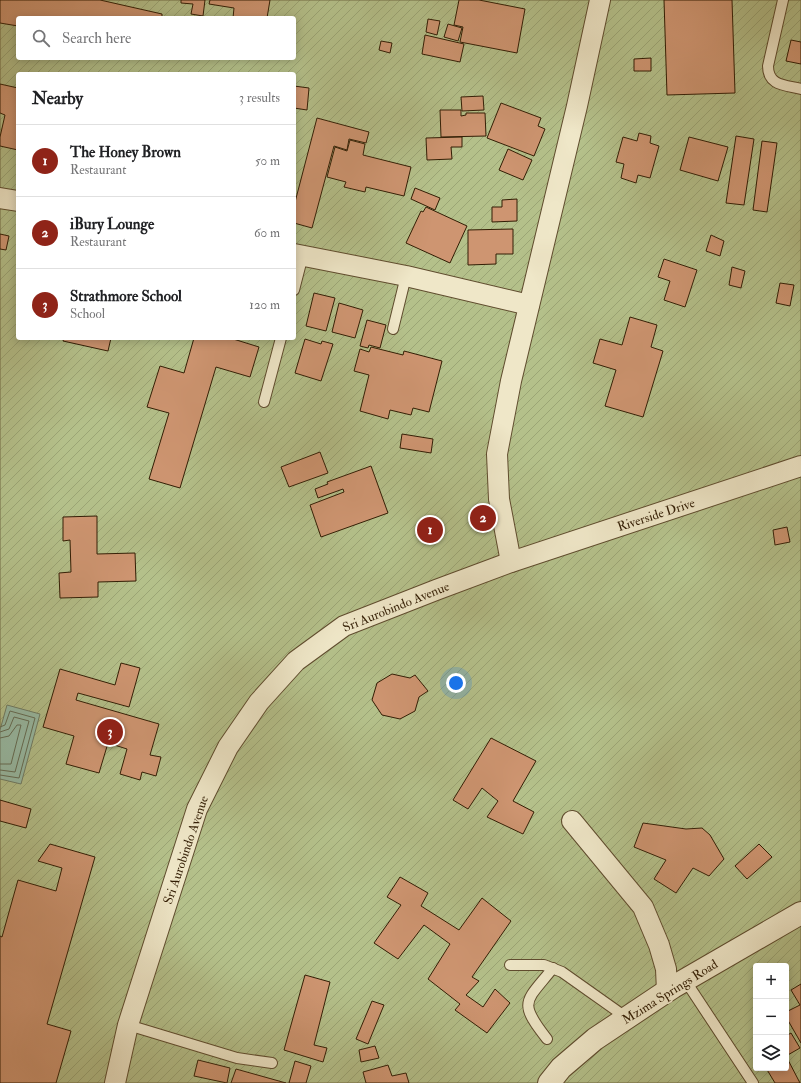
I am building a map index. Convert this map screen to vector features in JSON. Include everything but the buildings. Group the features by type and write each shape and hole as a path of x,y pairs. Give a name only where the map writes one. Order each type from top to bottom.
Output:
{"street":[{"path":"511,562 499,499 497,454 510,381 577,106 600,0"},
{"path":"0,198 16,201"},
{"path":"299,254 406,276 529,305"},
{"name":"Riverside Drive","path":"511,562 801,466"},
{"name":"Sri Aurobindo Avenue","path":"115,1083 128,1025 197,809 228,747 259,702 296,661 344,626 511,562"},
{"path":"572,821 643,907 659,945 666,969 676,986"},
{"name":"Mzima Springs Road","path":"548,1083 561,1068 589,1044 627,1018 676,986 801,913"}],"lane":[{"path":"783,0 768,66 769,75 775,83 801,89"},
{"path":"296,276 299,254"},
{"path":"393,329 406,276"},
{"path":"264,402 280,340"},
{"path":"510,965 544,965 562,972 627,1018"},
{"path":"547,1038 535,1023 527,1009 528,1000 553,968"},
{"path":"676,986 753,1083"},
{"path":"128,1025 220,1054 256,1062 272,1063"}],"shaded area":[{"path":"0,0 801,0 801,1083 0,1083"}],"water":[{"path":"7,705 40,714 21,784 0,779 0,730"}],"place":[{"name":"iBury Lounge","path":"483,518"},
{"name":"The Honey Brown","path":"430,530"},
{"name":"Strathmore School","path":"110,732"}]}
